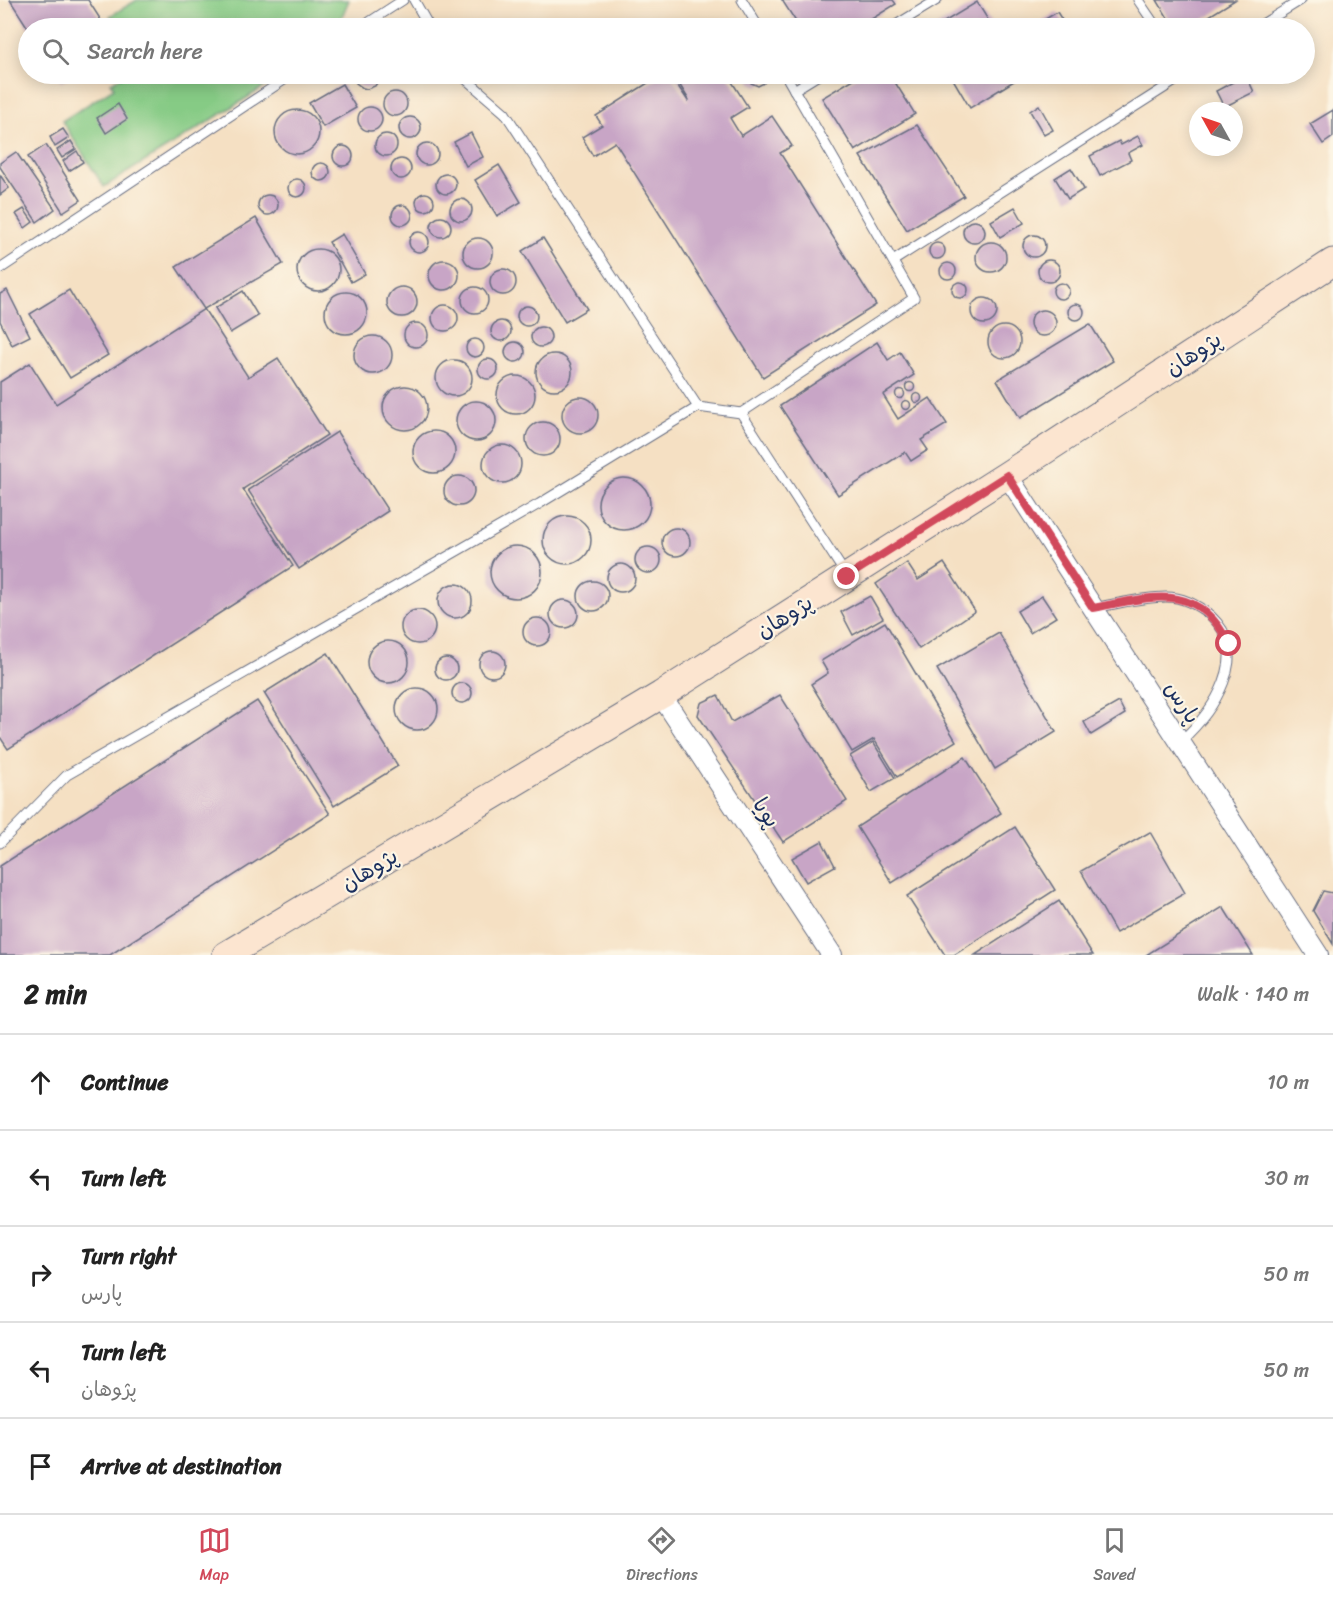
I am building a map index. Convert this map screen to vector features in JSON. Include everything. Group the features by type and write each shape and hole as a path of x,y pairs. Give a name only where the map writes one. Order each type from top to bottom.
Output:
{"main road":[{"name":"پژوهان","path":"226,955 661,694 1007,475 1333,262"}],"street":[{"name":"پارس","path":"1007,475 1318,955"},
{"name":"پویا","path":"661,694 832,955"}],"lane":[{"path":"375,18 403,0"},
{"path":"414,0 424,18"},
{"path":"742,0 753,18"},
{"path":"1138,0 1150,18"},
{"path":"1272,18 1300,0"},
{"path":"907,18 933,1"},
{"path":"0,269 278,84"},
{"path":"472,84 505,113 698,407"},
{"path":"0,843 68,775 529,510 698,407 741,413 914,298 790,84"},
{"path":"794,90 804,84"},
{"path":"893,261 1170,84"},
{"path":"741,413 847,577"},
{"path":"1093,608 1167,597 1198,604 1220,625 1229,644 1226,677 1213,704 1197,726 1180,742"}],"green space":[{"path":"137,0 349,0 341,18 112,18 110,16"},
{"path":"112,84 269,84 104,187 62,121 114,88"}],"building":[{"path":"10,0 88,0 100,18 22,18"},
{"path":"782,0 893,0 896,4 873,18 794,18"},
{"path":"1157,0 1235,0 1206,18 1168,18"},
{"path":"977,2 987,18 951,18"},
{"path":"1057,12 1061,18 1047,18"},
{"path":"342,84 356,108 323,127 309,103"},
{"path":"357,84 376,84 367,89"},
{"path":"646,84 677,84 688,101 679,84 733,84 748,107 730,118 741,136 772,116 792,146 780,153 876,305 763,377 615,142 593,156 582,137 602,125 596,116"},
{"path":"845,84 896,84 915,114 855,151 822,98"},
{"path":"956,84 1009,84 970,108"},
{"path":"1229,84 1250,84 1254,92 1234,102 1222,102 1216,91"},
{"path":"395,92 404,95 407,104 404,113 395,116 386,113 383,104 386,95"},
{"path":"118,104 127,119 106,133 97,118"},
{"path":"1039,105 1053,130 1044,135 1030,111"},
{"path":"370,107 375,108 381,114 381,124 375,130 370,131 365,130 359,124 358,119 359,114 365,108"},
{"path":"297,110 313,116 319,132 313,148 297,154 281,148 275,132 281,116"},
{"path":"1333,110 1333,137 1323,144 1310,124"},
{"path":"410,117 418,120 421,128 418,136 410,139 402,136 399,128 402,120"},
{"path":"917,125 964,196 907,230 860,156"},
{"path":"63,129 69,138 55,147 50,137"},
{"path":"471,133 483,157 466,166 454,142"},
{"path":"386,134 394,137 397,145 394,153 386,156 378,153 375,145 378,137"},
{"path":"1138,136 1143,145 1128,153 1131,160 1100,176 1090,156 1119,141 1121,145"},
{"path":"71,141 76,149 62,158 57,150"},
{"path":"427,143 435,146 438,154 435,162 427,165 419,162 416,154 419,146"},
{"path":"46,145 81,200 63,212 28,157"},
{"path":"343,146 350,149 353,156 350,163 343,166 336,163 333,156 336,149"},
{"path":"77,151 83,162 69,171 63,161"},
{"path":"16,152 55,209 37,222 0,167 0,163"},
{"path":"401,159 408,162 411,169 408,176 401,179 394,176 391,169 394,162"},
{"path":"317,163 325,163 330,168 328,179 317,181 312,176 312,168"},
{"path":"499,165 521,202 497,216 475,180"},
{"path":"1071,168 1084,189 1068,199 1055,178"},
{"path":"442,174 450,174 456,180 456,188 450,194 442,194 436,188 436,180"},
{"path":"0,175 9,188 0,195"},
{"path":"297,179 303,182 306,188 303,194 297,197 291,194 288,188 291,182"},
{"path":"425,193 431,196 434,202 431,208 425,211 419,208 416,202 419,196"},
{"path":"264,195 272,195 278,201 278,209 272,215 264,215 258,209 258,201"},
{"path":"461,199 471,206 472,210 465,220 461,221 451,214 450,210 457,200"},
{"path":"402,205 409,208 412,215 409,222 402,225 395,222 392,215 395,208"},
{"path":"1015,207 1024,223 1000,237 991,221"},
{"path":"24,209 33,222 25,228 16,214"},
{"path":"441,217 448,220 451,227 448,234 441,237 434,234 431,227 434,220"},
{"path":"256,218 283,264 204,309 176,267"},
{"path":"974,221 982,224 985,232 982,240 974,243 966,240 963,232 966,224"},
{"path":"419,232 426,235 429,242 426,249 419,252 412,249 409,242 412,235"},
{"path":"342,234 365,274 351,282 329,242"},
{"path":"1034,235 1042,238 1045,246 1042,254 1034,257 1026,254 1023,246 1026,238"},
{"path":"478,238 489,242 493,253 489,264 478,268 467,264 463,253 467,242"},
{"path":"543,238 587,309 565,322 522,251"},
{"path":"991,242 1002,246 1006,257 1002,268 991,272 980,268 976,257 980,246"},
{"path":"937,243 943,245 945,251 943,257 937,259 931,257 929,251 931,245"},
{"path":"318,249 333,255 339,270 333,285 318,291 303,285 297,270 303,255"},
{"path":"444,260 455,264 459,275 455,286 444,290 433,286 429,275 433,264"},
{"path":"1049,260 1057,263 1060,271 1057,279 1049,282 1041,279 1038,271 1041,263"},
{"path":"948,263 956,271 948,279 940,271"},
{"path":"503,269 512,273 516,282 512,291 503,295 494,291 490,282 494,273"},
{"path":"960,282 966,284 968,290 966,296 960,298 954,296 952,290 954,284"},
{"path":"1061,283 1067,285 1069,291 1067,297 1061,299 1055,297 1053,291 1055,285"},
{"path":"402,287 413,291 417,302 413,313 402,317 391,313 387,302 391,291"},
{"path":"475,287 484,291 488,300 484,309 475,313 466,309 462,300 466,291"},
{"path":"7,290 30,336 12,345 0,321 0,294"},
{"path":"69,290 108,355 70,378 30,314"},
{"path":"243,291 258,316 230,333 215,308"},
{"path":"346,292 361,298 367,313 361,328 346,334 331,328 325,313 331,298"},
{"path":"984,298 993,302 997,311 993,320 984,324 975,320 971,311 975,302"},
{"path":"1076,304 1084,312 1076,320 1068,312"},
{"path":"445,305 454,309 458,318 454,327 445,331 436,327 432,318 436,309"},
{"path":"527,306 534,309 537,316 534,323 527,326 520,323 517,316 520,309"},
{"path":"204,309 248,377 278,358 327,435 243,489 293,566 8,749 0,737 0,382 30,363 56,404"},
{"path":"1043,310 1052,314 1056,323 1052,332 1043,336 1034,332 1030,323 1034,314"},
{"path":"501,321 508,324 511,331 508,338 501,341 494,338 491,331 494,324"},
{"path":"416,323 425,326 428,335 425,344 416,347 407,344 404,335 407,326"},
{"path":"1090,324 1113,361 1020,418 997,380"},
{"path":"1004,326 1015,331 1020,342 1015,353 1004,358 993,353 988,342 993,331"},
{"path":"541,327 548,330 551,337 548,344 541,347 534,344 531,337 534,330"},
{"path":"373,336 387,341 392,355 387,369 373,374 359,369 354,355 359,341"},
{"path":"475,339 481,342 484,348 481,354 475,357 469,354 466,348 469,342"},
{"path":"515,342 522,345 525,352 522,359 515,362 508,359 505,352 508,345"},
{"path":"877,342 888,360 900,352 914,375 883,395 898,419 930,398 947,424 921,440 928,450 911,461 905,452 838,495 780,406"},
{"path":"554,354 567,359 572,372 567,385 554,390 541,385 536,372 541,359"},
{"path":"488,359 495,362 498,369 495,376 488,379 481,376 478,369 481,362"},
{"path":"454,360 467,365 472,378 467,391 454,396 441,391 436,378 441,365"},
{"path":"516,376 530,381 535,395 530,409 516,414 502,409 497,395 502,381"},
{"path":"910,382 915,387 910,392 905,387"},
{"path":"405,386 420,393 427,408 420,423 405,430 390,423 383,408 390,393"},
{"path":"900,389 905,394 900,399 895,394"},
{"path":"917,393 922,398 917,403 912,398"},
{"path":"580,397 593,402 598,415 593,428 580,433 567,428 562,415 567,402"},
{"path":"906,400 911,405 906,410 901,405"},
{"path":"476,401 484,402 490,407 495,413 495,429 490,435 484,440 476,441 468,440 462,435 457,429 456,421 457,413 462,407 468,402"},
{"path":"543,422 555,427 560,439 555,451 543,456 531,451 526,439 531,427"},
{"path":"434,431 449,437 455,452 449,467 434,473 419,467 413,452 419,437"},
{"path":"337,432 388,511 299,569 248,490"},
{"path":"502,445 515,451 521,464 515,477 502,483 489,477 483,464 489,451"},
{"path":"459,476 470,480 474,491 470,502 459,506 448,502 444,491 448,480"},
{"path":"624,478 634,480 642,486 648,494 650,504 648,514 642,522 634,528 624,530 614,528 606,522 600,514 598,504 600,494 606,486 614,480"},
{"path":"562,516 572,516 584,523 591,535 591,545 584,557 572,564 562,564 547,553 543,545 543,535 554,520"},
{"path":"676,528 686,532 690,542 686,552 676,556 666,552 662,542 666,532"},
{"path":"511,546 521,546 530,550 538,558 542,572 538,586 530,594 521,598 511,598 502,594 494,586 490,577 490,567 494,558 502,550"},
{"path":"648,547 657,551 661,560 657,569 648,573 639,569 635,560 639,551"},
{"path":"907,563 918,580 944,563 975,611 919,649 876,584"},
{"path":"621,564 631,568 635,578 631,588 621,592 611,588 607,578 611,568"},
{"path":"593,581 604,585 608,596 604,607 593,611 582,607 578,596 582,585"},
{"path":"455,584 467,589 472,601 467,613 455,618 443,613 438,601 443,589"},
{"path":"870,596 883,618 853,635 841,612"},
{"path":"1042,596 1056,617 1030,633 1017,611"},
{"path":"564,600 574,604 578,614 574,624 564,628 554,624 550,614 554,604"},
{"path":"418,610 430,615 435,627 430,639 418,644 406,639 401,627 406,615"},
{"path":"537,618 547,622 551,632 547,642 537,646 527,642 523,632 527,622"},
{"path":"885,622 956,741 897,777 874,739 852,752 811,684 828,673 821,661"},
{"path":"999,633 1056,732 995,769 937,669"},
{"path":"388,641 396,642 403,647 408,654 408,670 403,677 396,682 388,683 380,682 373,677 368,670 367,662 368,654 373,647 380,642"},
{"path":"492,651 501,655 505,664 501,673 492,677 483,673 479,664 483,655"},
{"path":"328,653 398,766 334,806 264,693"},
{"path":"446,658 454,661 457,669 454,677 446,680 438,677 435,669 438,661"},
{"path":"458,683 466,683 472,689 472,697 466,703 458,703 452,697 452,689"},
{"path":"417,688 432,694 438,709 432,724 417,730 402,724 396,709 402,694"},
{"path":"718,695 732,722 780,695 847,801 783,842 698,715 701,703"},
{"path":"257,701 330,814 110,955 0,955 0,866"},
{"path":"1119,702 1125,714 1091,735 1084,722"},
{"path":"873,742 895,778 871,792 850,756"},
{"path":"965,757 1001,813 892,883 857,827"},
{"path":"1015,827 1055,890 954,955 945,955 907,896"},
{"path":"1150,832 1185,893 1116,933 1081,871"},
{"path":"822,841 835,866 806,882 792,858"},
{"path":"1323,891 1333,893 1333,944 1313,911"},
{"path":"1059,901 1093,955 975,955"},
{"path":"1223,907 1253,955 1146,955"}],"route":[{"path":"847,577 1007,475 1093,608 1167,597 1198,604 1220,625 1229,644"}]}
